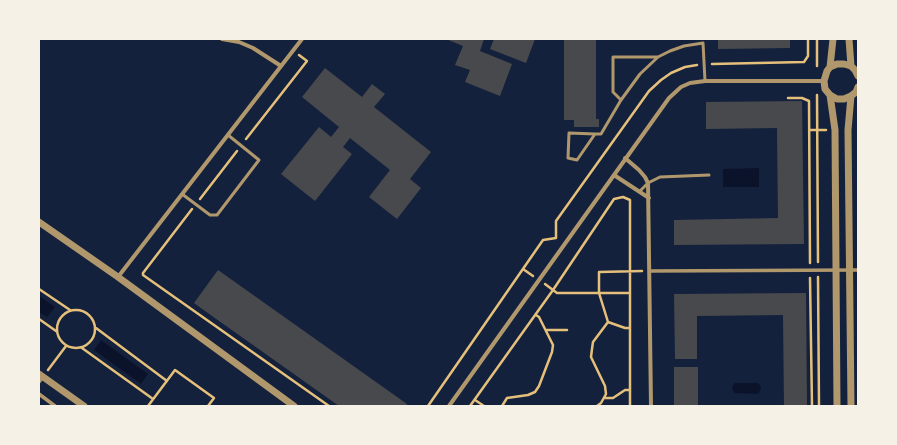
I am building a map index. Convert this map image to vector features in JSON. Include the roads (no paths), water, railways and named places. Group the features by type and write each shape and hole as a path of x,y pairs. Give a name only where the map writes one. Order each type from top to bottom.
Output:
{"street":[{"path":"222,39 239,42 253,48 281,66"},
{"path":"118,277 302,39"},
{"path":"830,68 833,39"},
{"path":"849,39 850,66"},
{"path":"820,81 827,71 837,64 850,66 855,70 858,76"},
{"path":"449,406 669,98 686,85 705,81 820,81"},
{"path":"820,81 830,95 837,99 844,99 851,96 856,92 858,87"},
{"path":"830,95 834,130 837,406"},
{"path":"851,96 848,130 854,270 851,406"},
{"path":"625,158 646,177 648,183 650,271 650,406"},
{"path":"614,174 649,198"},
{"path":"39,222 118,277 294,406"},
{"path":"650,271 854,270"},
{"path":"40,378 84,406"},
{"path":"39,394 55,406"}],"lane":[{"path":"595,134 578,160 568,158 569,133 601,134 621,100 640,74 658,57 670,51 684,46 703,43 705,81"},
{"path":"621,100 613,92 614,57 658,57"},
{"path":"182,194 210,215 217,215 259,160 228,135"},
{"path":"640,191 648,183 660,177 709,175"}],"water":[{"path":"759,168 759,187 723,187 723,169"},
{"path":"39,296 55,307 47,317 39,312"},
{"path":"101,340 148,374 141,384 94,350"},
{"path":"735,383 758,383 761,387 759,393 756,394 735,393 732,387"}]}
